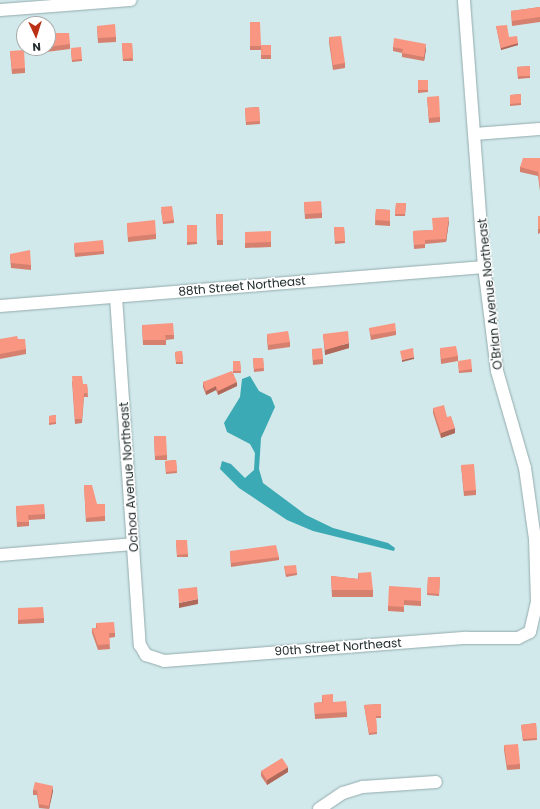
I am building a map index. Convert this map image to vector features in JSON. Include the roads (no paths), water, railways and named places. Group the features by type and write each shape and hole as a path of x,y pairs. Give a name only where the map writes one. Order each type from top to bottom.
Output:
{"street":[{"path":"0,10 131,0"},
{"name":"O'Brian Avenue Northeast","path":"464,0 484,267 497,371 524,468 535,539 537,602 530,632"},
{"path":"474,134 540,129"},
{"name":"88th Street Northeast","path":"0,306 484,267"},
{"name":"Ochoa Avenue Northeast","path":"116,297 140,645 146,655"},
{"path":"0,555 134,544"},
{"name":"90th Street Northeast","path":"146,655 164,661 466,638 518,638 530,632"},
{"path":"319,809 343,792 362,787 436,782"}],"water":[{"path":"250,376 259,391 271,397 275,407 261,438 259,469 263,483 306,515 333,528 388,543 395,548 394,551 313,531 287,520 239,488 220,469 222,461 231,464 245,478 254,470 255,453 250,444 227,432 224,423 240,397 242,379"}]}
